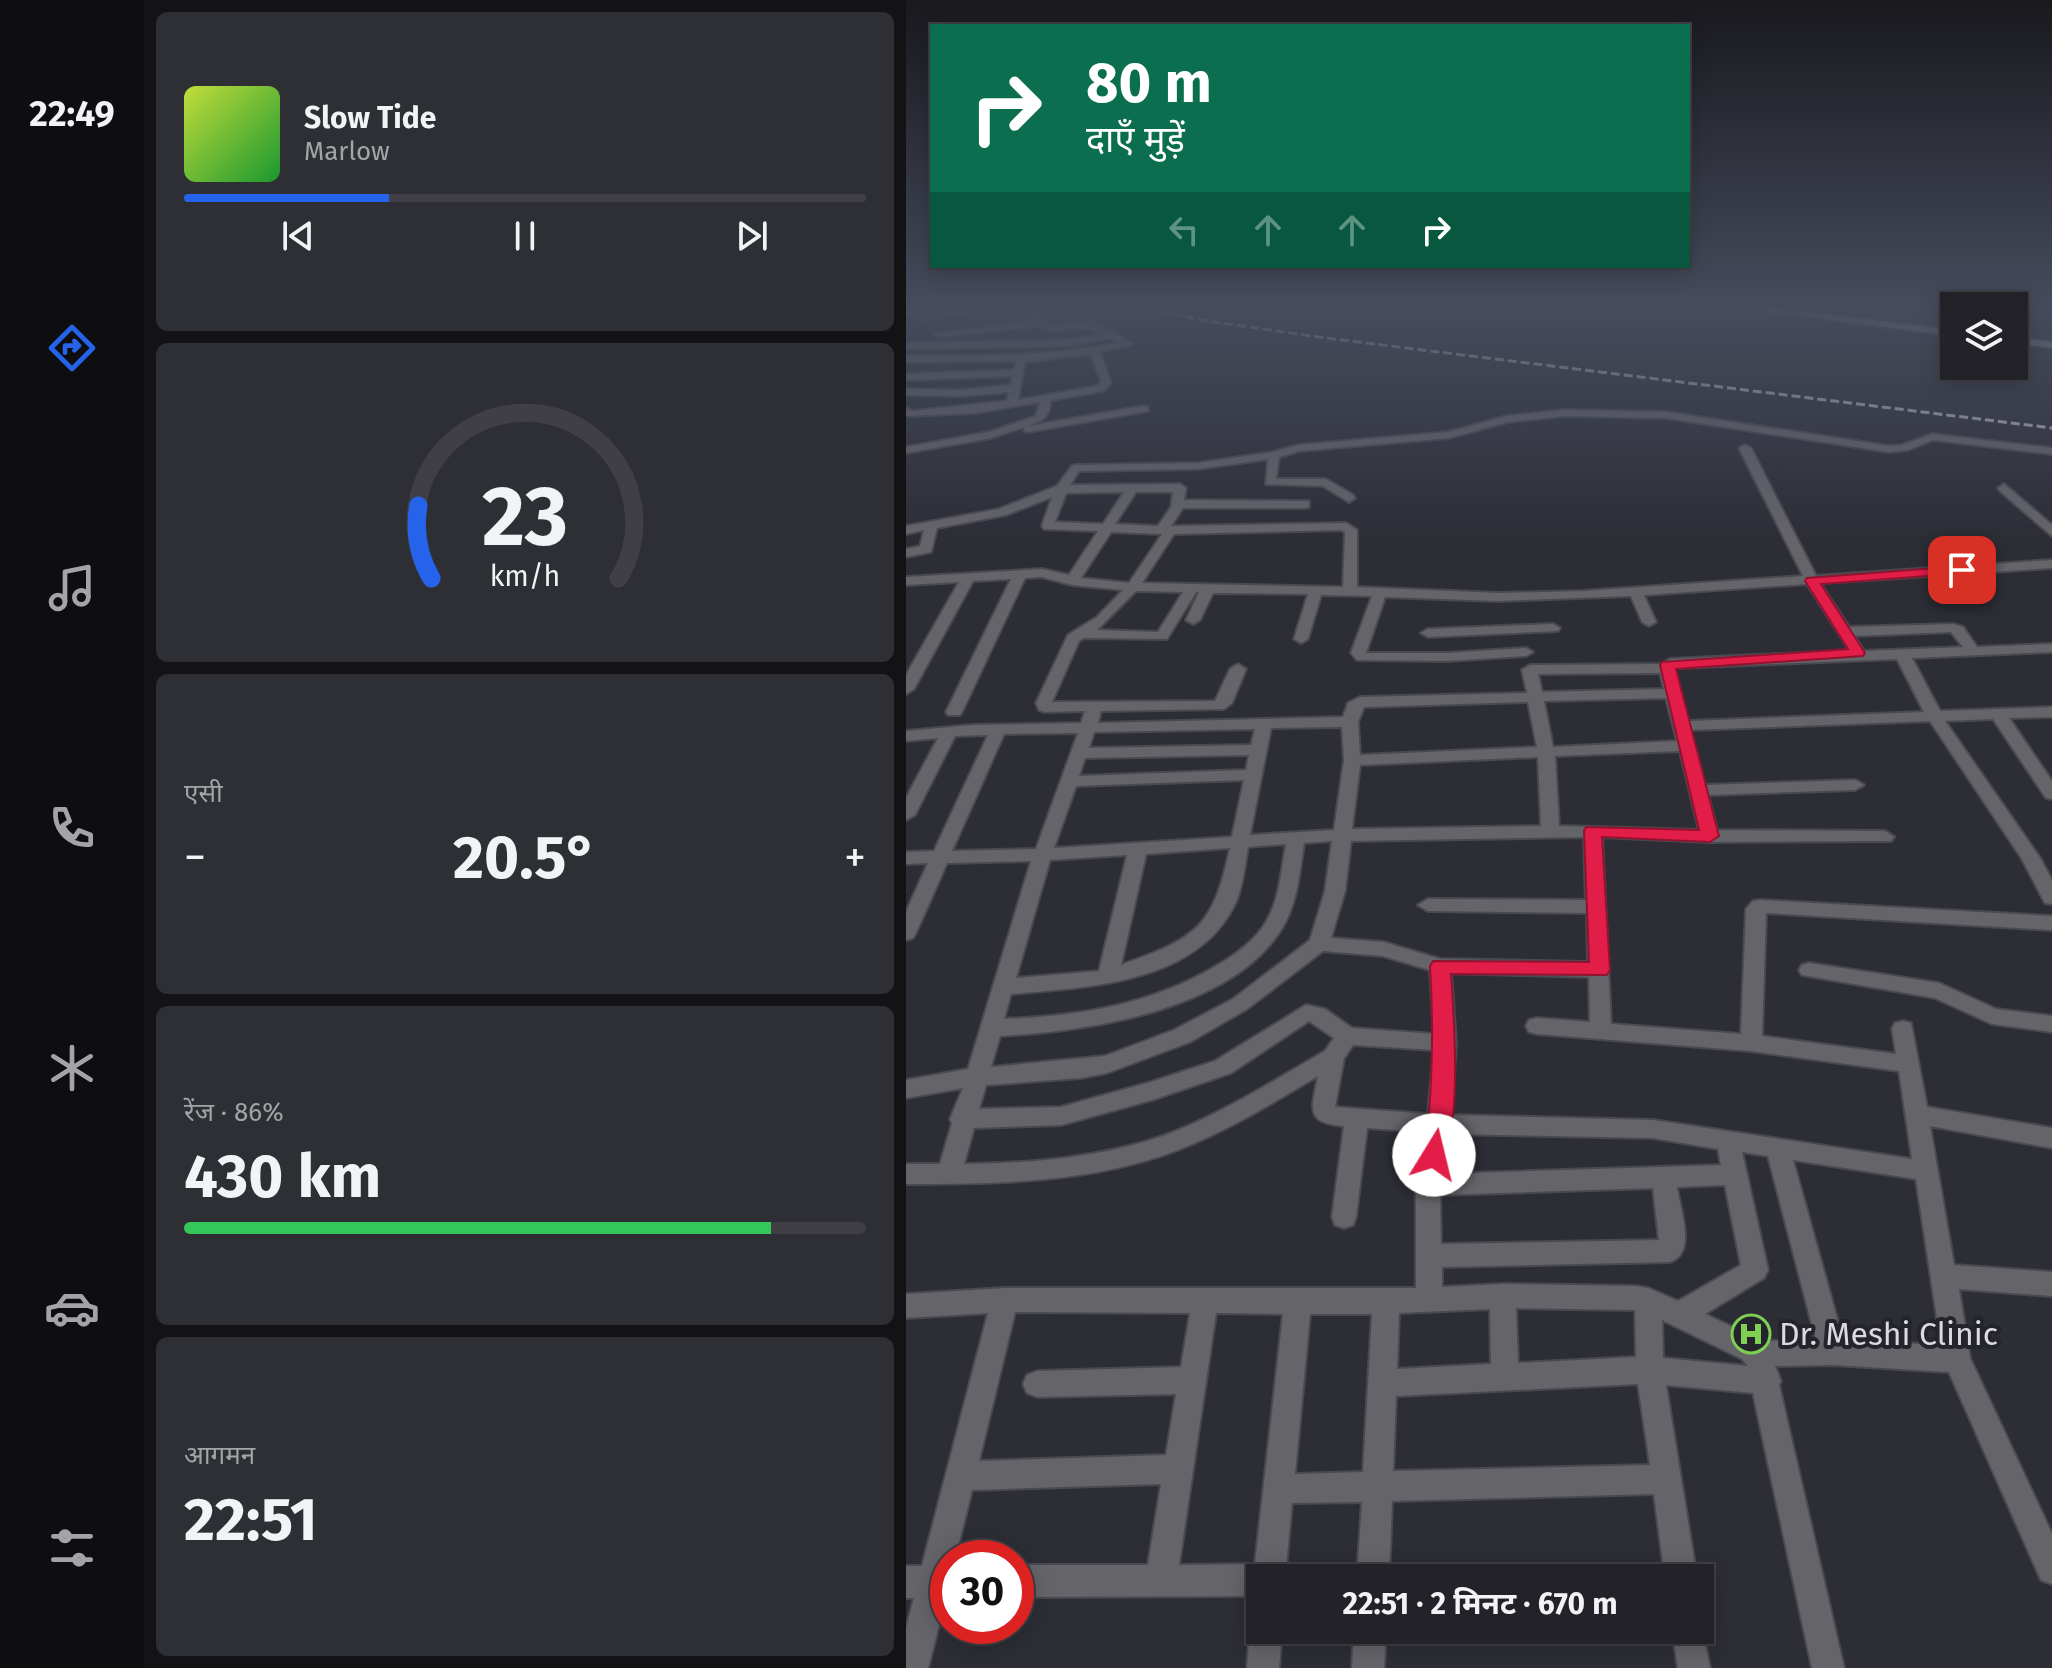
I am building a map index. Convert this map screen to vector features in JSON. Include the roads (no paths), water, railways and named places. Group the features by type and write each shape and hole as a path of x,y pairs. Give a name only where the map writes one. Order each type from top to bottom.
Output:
{"street":[{"path":"906,389 961,393 1008,383"},
{"path":"1012,404 1016,383"},
{"path":"906,411 910,414 971,411 1105,387 1104,383"},
{"path":"991,435 1040,418 1046,399"},
{"path":"906,450 1144,409"},
{"path":"1350,591 1351,530 1347,527 1323,524 1166,530 1048,526 1061,489 1077,467 1206,466 1298,448 1449,435 1507,419 1565,413 1666,415 1889,449 1904,448 1932,437 2052,451"},
{"path":"1745,448 1812,581 1858,653"},
{"path":"1072,581 1156,453"},
{"path":"1274,455 1270,482 1327,483 1349,498"},
{"path":"906,530 1002,512 1061,489 1136,484 1180,488 1178,504 1166,530 1133,587 1086,634"},
{"path":"2004,488 2052,532"},
{"path":"1178,504 1305,504"},
{"path":"906,553 926,549 931,525"},
{"path":"1428,633 1636,592 2052,564"},
{"path":"954,712 1020,574"},
{"path":"907,582 969,576 1049,574 1072,581 1133,587 1380,592 1553,628"},
{"path":"907,684 969,576"},
{"path":"1192,588 1162,636 1086,634 1073,638 1044,703 1045,707 1218,706 1224,703 1238,669"},
{"path":"1193,620 1208,588"},
{"path":"1301,639 1316,590"},
{"path":"1380,592 1358,653 1362,657 1447,657 1526,652"},
{"path":"1636,592 1649,622"},
{"path":"1507,616 1526,652 1530,670 1546,752 1550,832"},
{"path":"1915,628 1934,651"},
{"path":"1844,632 1955,629 1972,650"},
{"path":"1530,670 1666,668 1676,663 1858,653 2052,648"},
{"path":"1901,652 1934,716 2031,858 2052,898"},
{"path":"1666,668 1710,836"},
{"path":"906,1089 975,1077 1095,1067 1182,1036 1240,1004 1319,944 1335,891 1352,760 1350,722 1354,706 1360,702 1672,693"},
{"path":"949,1174 962,1119 1043,855 1095,707"},
{"path":"1681,726 2052,712"},
{"path":"1998,714 2044,769 2052,794"},
{"path":"906,736 998,730 1350,722"},
{"path":"1002,987 1108,978 1179,952 1203,936 1226,902 1242,844 1264,723"},
{"path":"906,933 998,730"},
{"path":"906,815 949,732"},
{"path":"1352,760 1686,746"},
{"path":"1077,753 1259,750"},
{"path":"1068,781 1254,775"},
{"path":"1697,790 1855,785"},
{"path":"906,858 1043,855 1342,835 1593,831 1710,836 1885,837"},
{"path":"1593,831 1601,1031"},
{"path":"990,1028 1058,1026 1144,1009 1203,986 1248,956 1279,915 1296,838"},
{"path":"1108,978 1138,849"},
{"path":"1428,905 1597,907"},
{"path":"1751,1043 1756,909 1760,906 2052,923"},
{"path":"1319,944 1383,949 1440,966 1600,970"},
{"path":"1429,1300 1428,1185 1439,1124 1445,1043 1440,966"},
{"path":"1809,970 1939,991 1992,1016 2052,1024"},
{"path":"962,1119 1061,1116 1152,1091 1223,1067 1306,1013 1318,1015 1347,1036 1445,1043"},
{"path":"1537,1026 1751,1043 1908,1064"},
{"path":"1903,1029 1957,1359 2052,1569"},
{"path":"1347,1036 1333,1057 1323,1111 1330,1116 1439,1124 1653,1129 1926,1171"},
{"path":"906,1174 1006,1174 1115,1158 1203,1128 1333,1057"},
{"path":"1917,1114 2052,1138"},
{"path":"1344,1217 1357,1119"},
{"path":"1679,1315 1755,1270 1728,1140"},
{"path":"1778,1148 1833,1352"},
{"path":"1428,1185 1735,1175"},
{"path":"1429,1256 1670,1251 1673,1248 1664,1177"},
{"path":"1944,1276 2052,1284"},
{"path":"906,1306 1005,1300 1386,1302 1503,1296 1648,1300 1757,1354 1833,1352 1957,1359"},
{"path":"1503,1296 1505,1377"},
{"path":"912,1668 929,1582 1005,1300"},
{"path":"1648,1300 1650,1370 1679,1564"},
{"path":"1161,1580 1205,1301"},
{"path":"1270,1564 1298,1301"},
{"path":"1374,1564 1386,1302"},
{"path":"1757,1354 1767,1381 1828,1668"},
{"path":"1382,1383 1650,1370 1767,1381"},
{"path":"1037,1384 1193,1380"},
{"path":"960,1476 1178,1469"},
{"path":"1278,1489 1377,1484 1666,1479"},
{"path":"1034,1581 1246,1580"},
{"path":"1263,1668 1265,1644"},
{"path":"1368,1668 1369,1644"},
{"path":"1690,1644 1694,1668"}],"railway":[{"path":"1688,383 2052,428"}],"place":[{"name":"Dr. Meshi Clinic","path":"1751,1334"}]}
